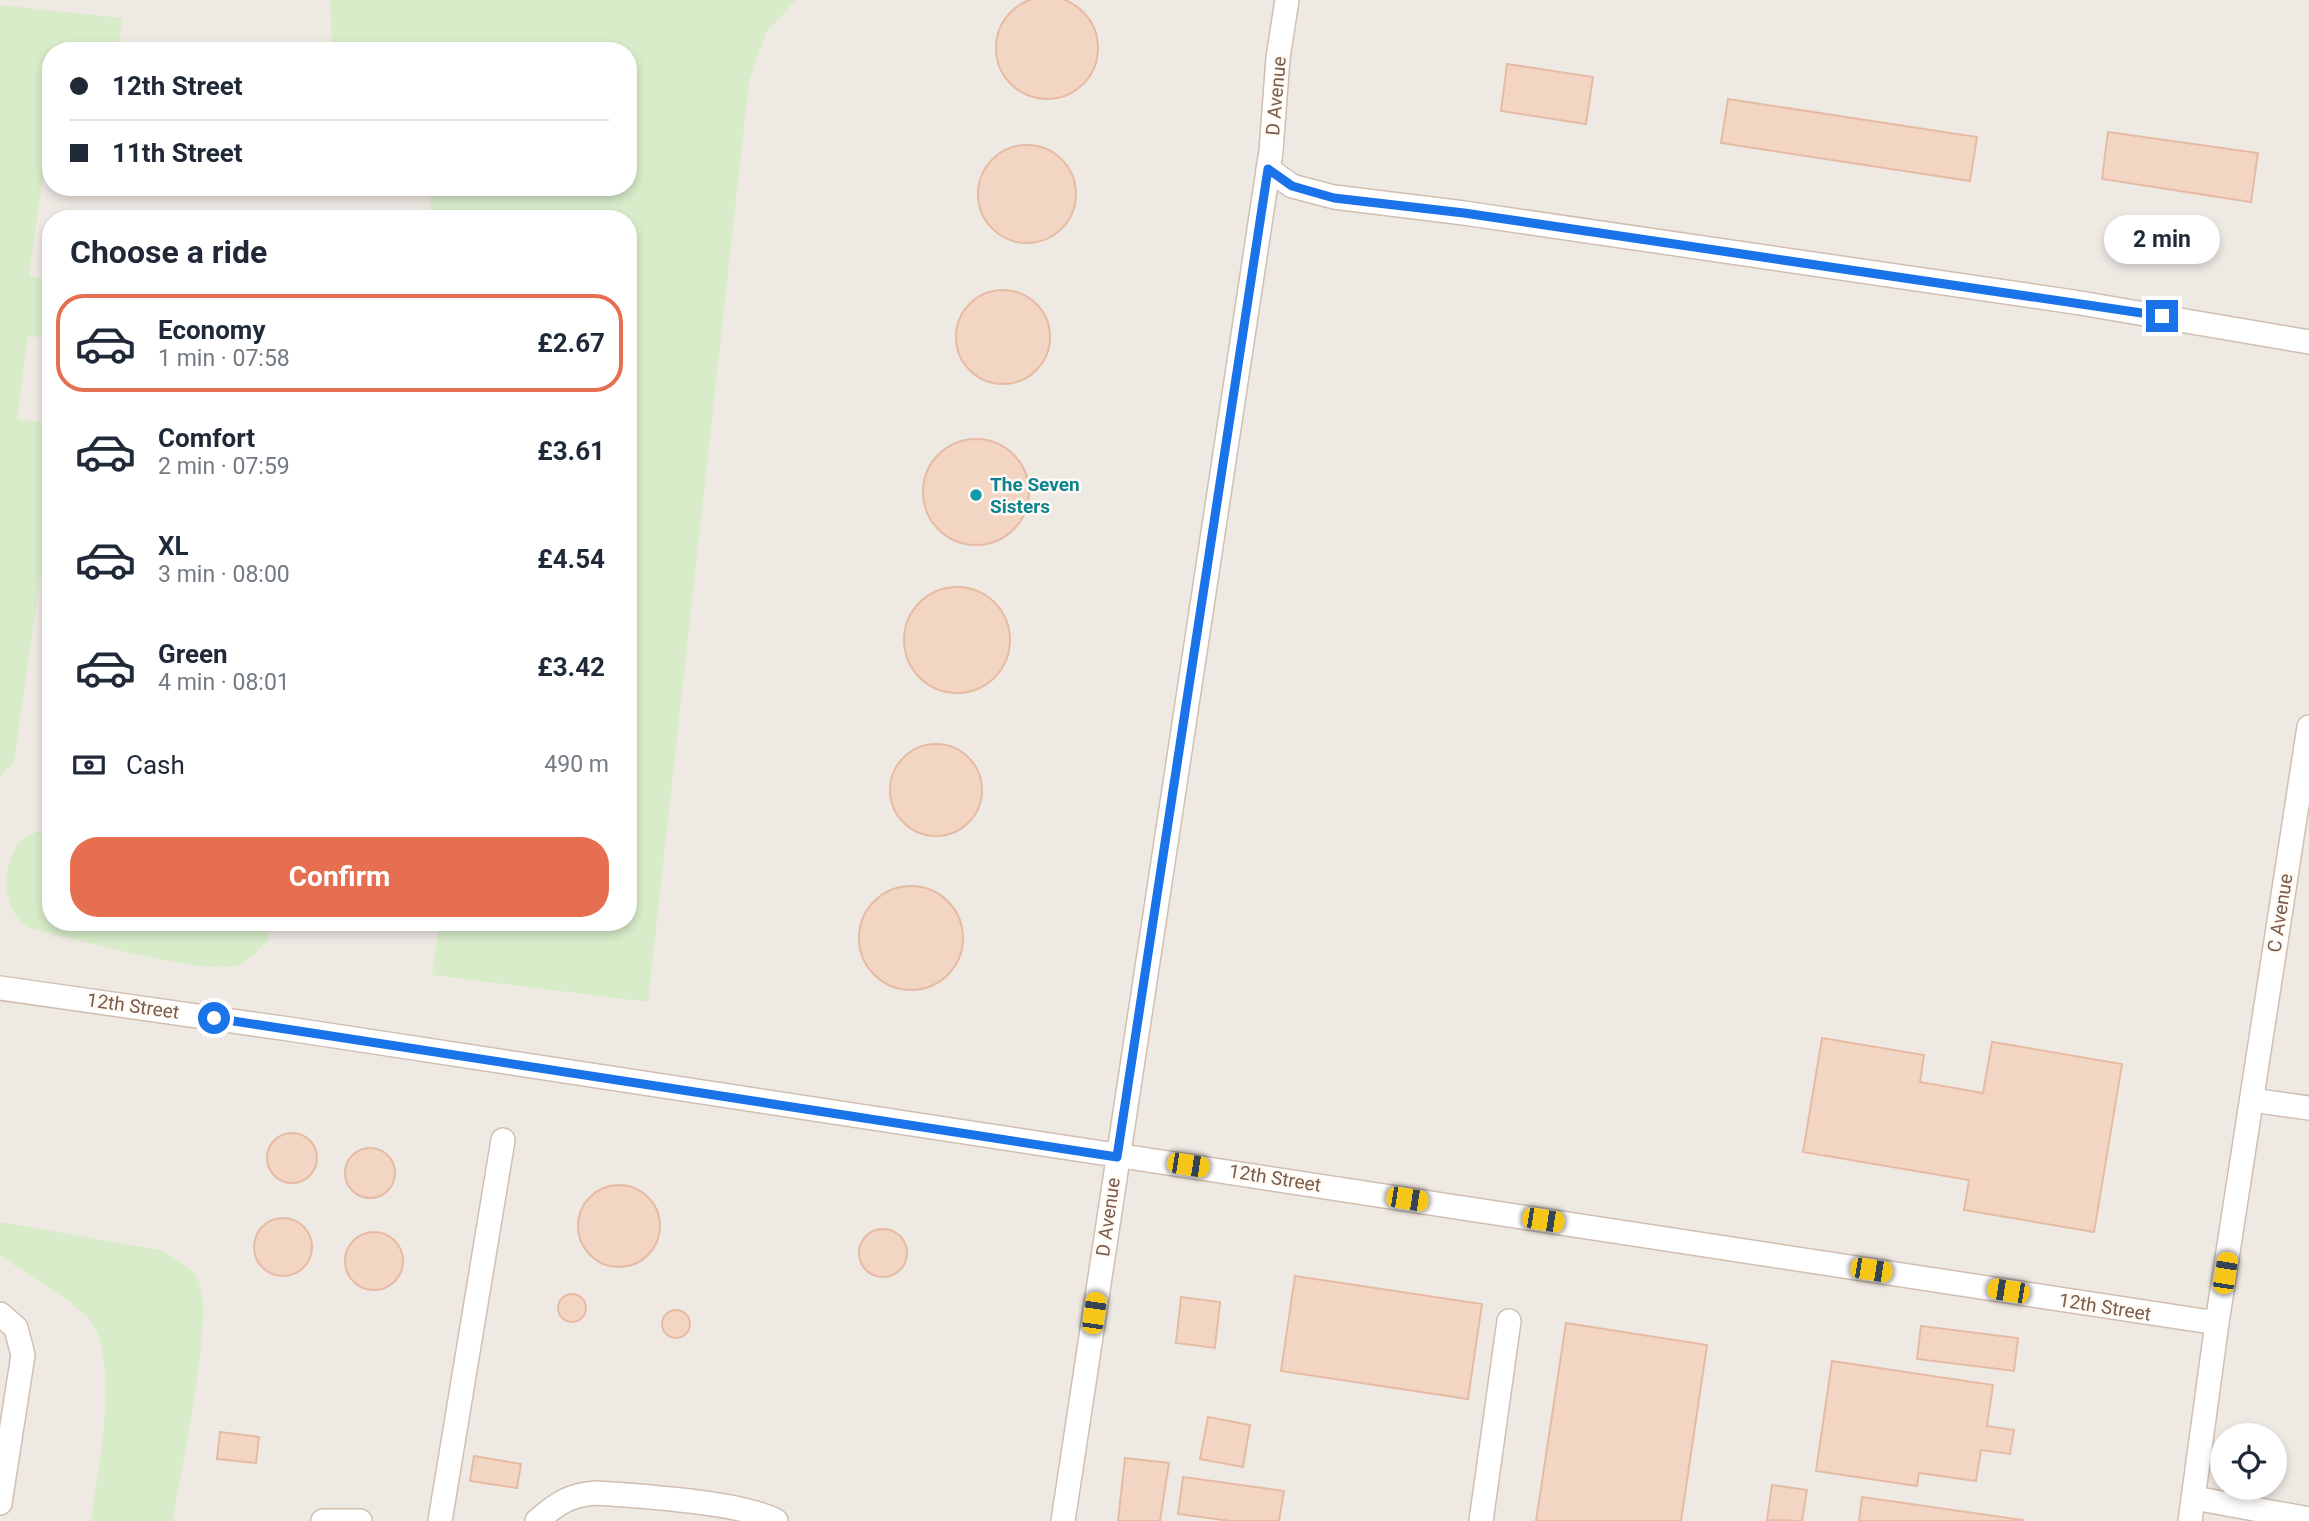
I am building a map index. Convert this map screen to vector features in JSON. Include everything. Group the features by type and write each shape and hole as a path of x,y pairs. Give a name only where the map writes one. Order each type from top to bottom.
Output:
{"lane":[{"name":"D Avenue","path":"1063,1521 1268,169 1278,58 1287,0"},
{"path":"1268,169 1292,186 1334,198 1464,213 2074,302 2309,342"},
{"name":"C Avenue","path":"2217,1323 2252,1100 2300,848 2309,727"},
{"name":"12th Street","path":"0,988 289,1029 2217,1323"},
{"path":"2252,1100 2309,1108"},
{"path":"440,1521 503,1140"},
{"path":"0,1314 16,1328 23,1354 0,1503"},
{"path":"1481,1521 1508,1321"},
{"path":"2217,1323 2192,1510 2309,1519"},
{"path":"537,1521 563,1500 578,1494 597,1493 738,1509 776,1521"},
{"path":"323,1521 360,1521"}],"shaded area":[{"path":"0,0 2309,0 2309,1521 0,1521"}],"green space":[{"path":"330,0 796,0 766,33 749,82 648,1002 432,975 438,931 637,931 637,210 430,210 431,196 637,196 637,42 332,42"},
{"path":"0,5 122,18 120,42 42,42 42,184 29,276 42,278 42,337 28,336 17,419 42,423 42,566 14,761 0,777"},
{"path":"42,830 42,931 268,931 268,940 245,961 235,966 218,967 166,960 28,928 12,909 6,885 10,860 23,839"},
{"path":"0,1222 160,1250 183,1264 197,1279 203,1303 199,1363 173,1521 91,1521 105,1415 104,1358 98,1334 87,1317 77,1308 0,1255"}],"building":[{"path":"1034,-1 1060,-1 1076,5 1090,19 1097,38 1097,58 1090,77 1076,91 1057,98 1037,98 1018,91 1004,77 997,58 997,38 1004,19 1018,5"},
{"path":"1507,64 1593,77 1586,124 1501,111"},
{"path":"1728,99 1977,137 1970,181 1721,143"},
{"path":"2108,132 2258,153 2251,202 2102,179"},
{"path":"1027,145 1046,149 1061,160 1072,175 1076,194 1072,213 1061,228 1046,239 1027,243 1008,239 993,228 982,213 978,194 982,175 993,160 1008,149"},
{"path":"1003,290 1021,294 1036,304 1046,319 1050,337 1046,355 1036,370 1021,380 1003,384 985,380 970,370 960,355 956,337 960,319 970,304 985,294"},
{"name":"The Seven Sisters","path":"976,439 996,443 1013,455 1025,472 1029,492 1025,512 1013,529 996,541 976,545 956,541 939,529 927,512 923,492 927,472 939,455 956,443"},
{"path":"957,587 977,591 995,602 1006,620 1010,640 1006,660 995,678 977,689 957,693 937,689 919,678 908,660 904,640 908,620 919,602 937,591"},
{"path":"936,744 954,747 969,757 979,772 982,790 979,808 969,823 954,833 936,836 918,833 903,823 893,808 890,790 893,772 903,757 918,747"},
{"path":"911,886 931,890 948,901 959,918 963,938 959,958 948,975 931,986 911,990 891,986 874,975 863,958 859,938 863,918 874,901 891,890"},
{"path":"1822,1038 1924,1055 1920,1082 1983,1093 1992,1042 2122,1064 2094,1232 1964,1210 1969,1180 1803,1152"},
{"path":"292,1133 310,1140 317,1158 310,1176 292,1183 274,1176 267,1158 274,1140"},
{"path":"370,1148 387,1156 395,1173 387,1190 370,1198 353,1190 345,1173 353,1156"},
{"path":"619,1185 635,1189 648,1197 656,1210 660,1226 656,1242 648,1255 635,1263 619,1267 603,1263 590,1255 582,1242 578,1226 582,1210 590,1197 603,1189"},
{"path":"277,1218 289,1218 304,1226 312,1241 312,1253 304,1268 289,1276 277,1276 262,1268 254,1253 254,1241 262,1226"},
{"path":"883,1229 900,1236 907,1253 900,1270 883,1277 866,1270 859,1253 866,1236"},
{"path":"374,1232 395,1240 403,1261 395,1282 374,1290 353,1282 345,1261 353,1240"},
{"path":"1295,1276 1482,1304 1468,1399 1281,1371"},
{"path":"572,1294 582,1298 586,1308 582,1318 572,1322 562,1318 558,1308 562,1298"},
{"path":"1181,1297 1220,1302 1215,1348 1176,1343"},
{"path":"676,1310 686,1314 690,1324 686,1334 676,1338 666,1334 662,1324 666,1314"},
{"path":"1566,1323 1707,1345 1681,1521 1536,1521"},
{"path":"1921,1326 2018,1338 2014,1371 1917,1359"},
{"path":"1832,1361 1993,1385 1987,1426 2014,1430 2010,1454 1981,1450 1976,1481 1919,1473 1917,1486 1816,1471"},
{"path":"1208,1417 1250,1425 1243,1467 1200,1459"},
{"path":"220,1432 259,1437 256,1463 217,1459"},
{"path":"474,1456 521,1464 517,1488 470,1481"},
{"path":"1125,1458 1169,1463 1160,1521 1118,1521"},
{"path":"1183,1477 1284,1491 1279,1521 1231,1521 1178,1514"},
{"path":"1772,1485 1807,1490 1802,1521 1767,1520"},
{"path":"1862,1497 2023,1520 2023,1521 1859,1521"}],"place":[{"name":"The Seven Sisters","path":"976,495"}],"route":[{"path":"214,1018 1117,1157 1268,169 1292,186 1334,198 1464,213 2162,316"}]}
